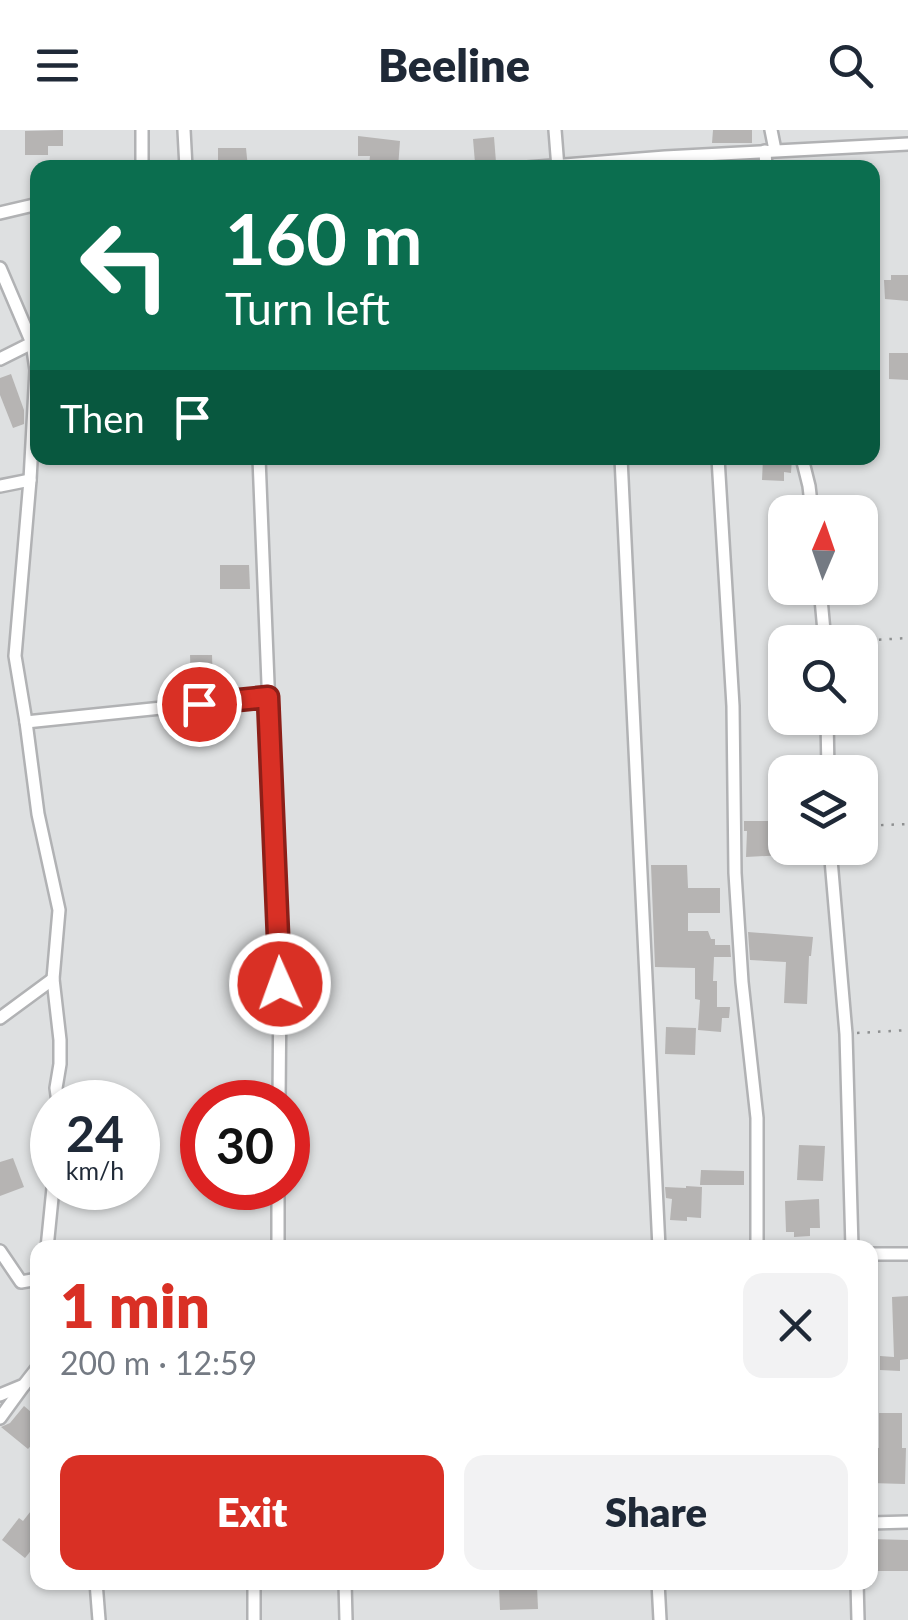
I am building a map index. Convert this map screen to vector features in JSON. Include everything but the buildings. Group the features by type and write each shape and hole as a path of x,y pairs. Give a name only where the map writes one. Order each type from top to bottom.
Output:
{"street":[{"path":"142,130 142,160"},
{"path":"184,130 186,160"},
{"path":"555,130 558,160"},
{"path":"768,160 771,130"},
{"path":"684,160 908,144"},
{"path":"0,212 30,206"},
{"path":"0,268 30,338"},
{"path":"0,359 30,344"},
{"path":"31,465 15,656 38,814 59,910 53,979 60,1040 57,1080"},
{"path":"259,465 280,984 279,1080"},
{"path":"621,465 659,1240"},
{"path":"718,465 732,706 735,873 756,1118 757,1240"},
{"path":"804,465 810,495"},
{"path":"0,486 30,480"},
{"path":"26,722 268,697"},
{"path":"831,865 846,1034 852,1240"},
{"path":"0,1018 53,979"},
{"path":"49,1240 51,1210"},
{"path":"278,1210 278,1240"},
{"path":"0,1251 21,1282 30,1280"},
{"path":"878,1254 908,1254"},
{"path":"0,1418 30,1377"},
{"path":"0,1395 24,1385"},
{"path":"878,1523 908,1522"},
{"path":"97,1590 99,1620"},
{"path":"254,1590 254,1620"},
{"path":"345,1590 346,1620"},
{"path":"658,1590 660,1620"},
{"path":"857,1590 858,1620"}],"path":[{"path":"878,639 908,638"},
{"path":"878,825 908,824"},
{"path":"846,1034 908,1030"}],"route":[{"path":"199,704 268,697 280,984"}]}
